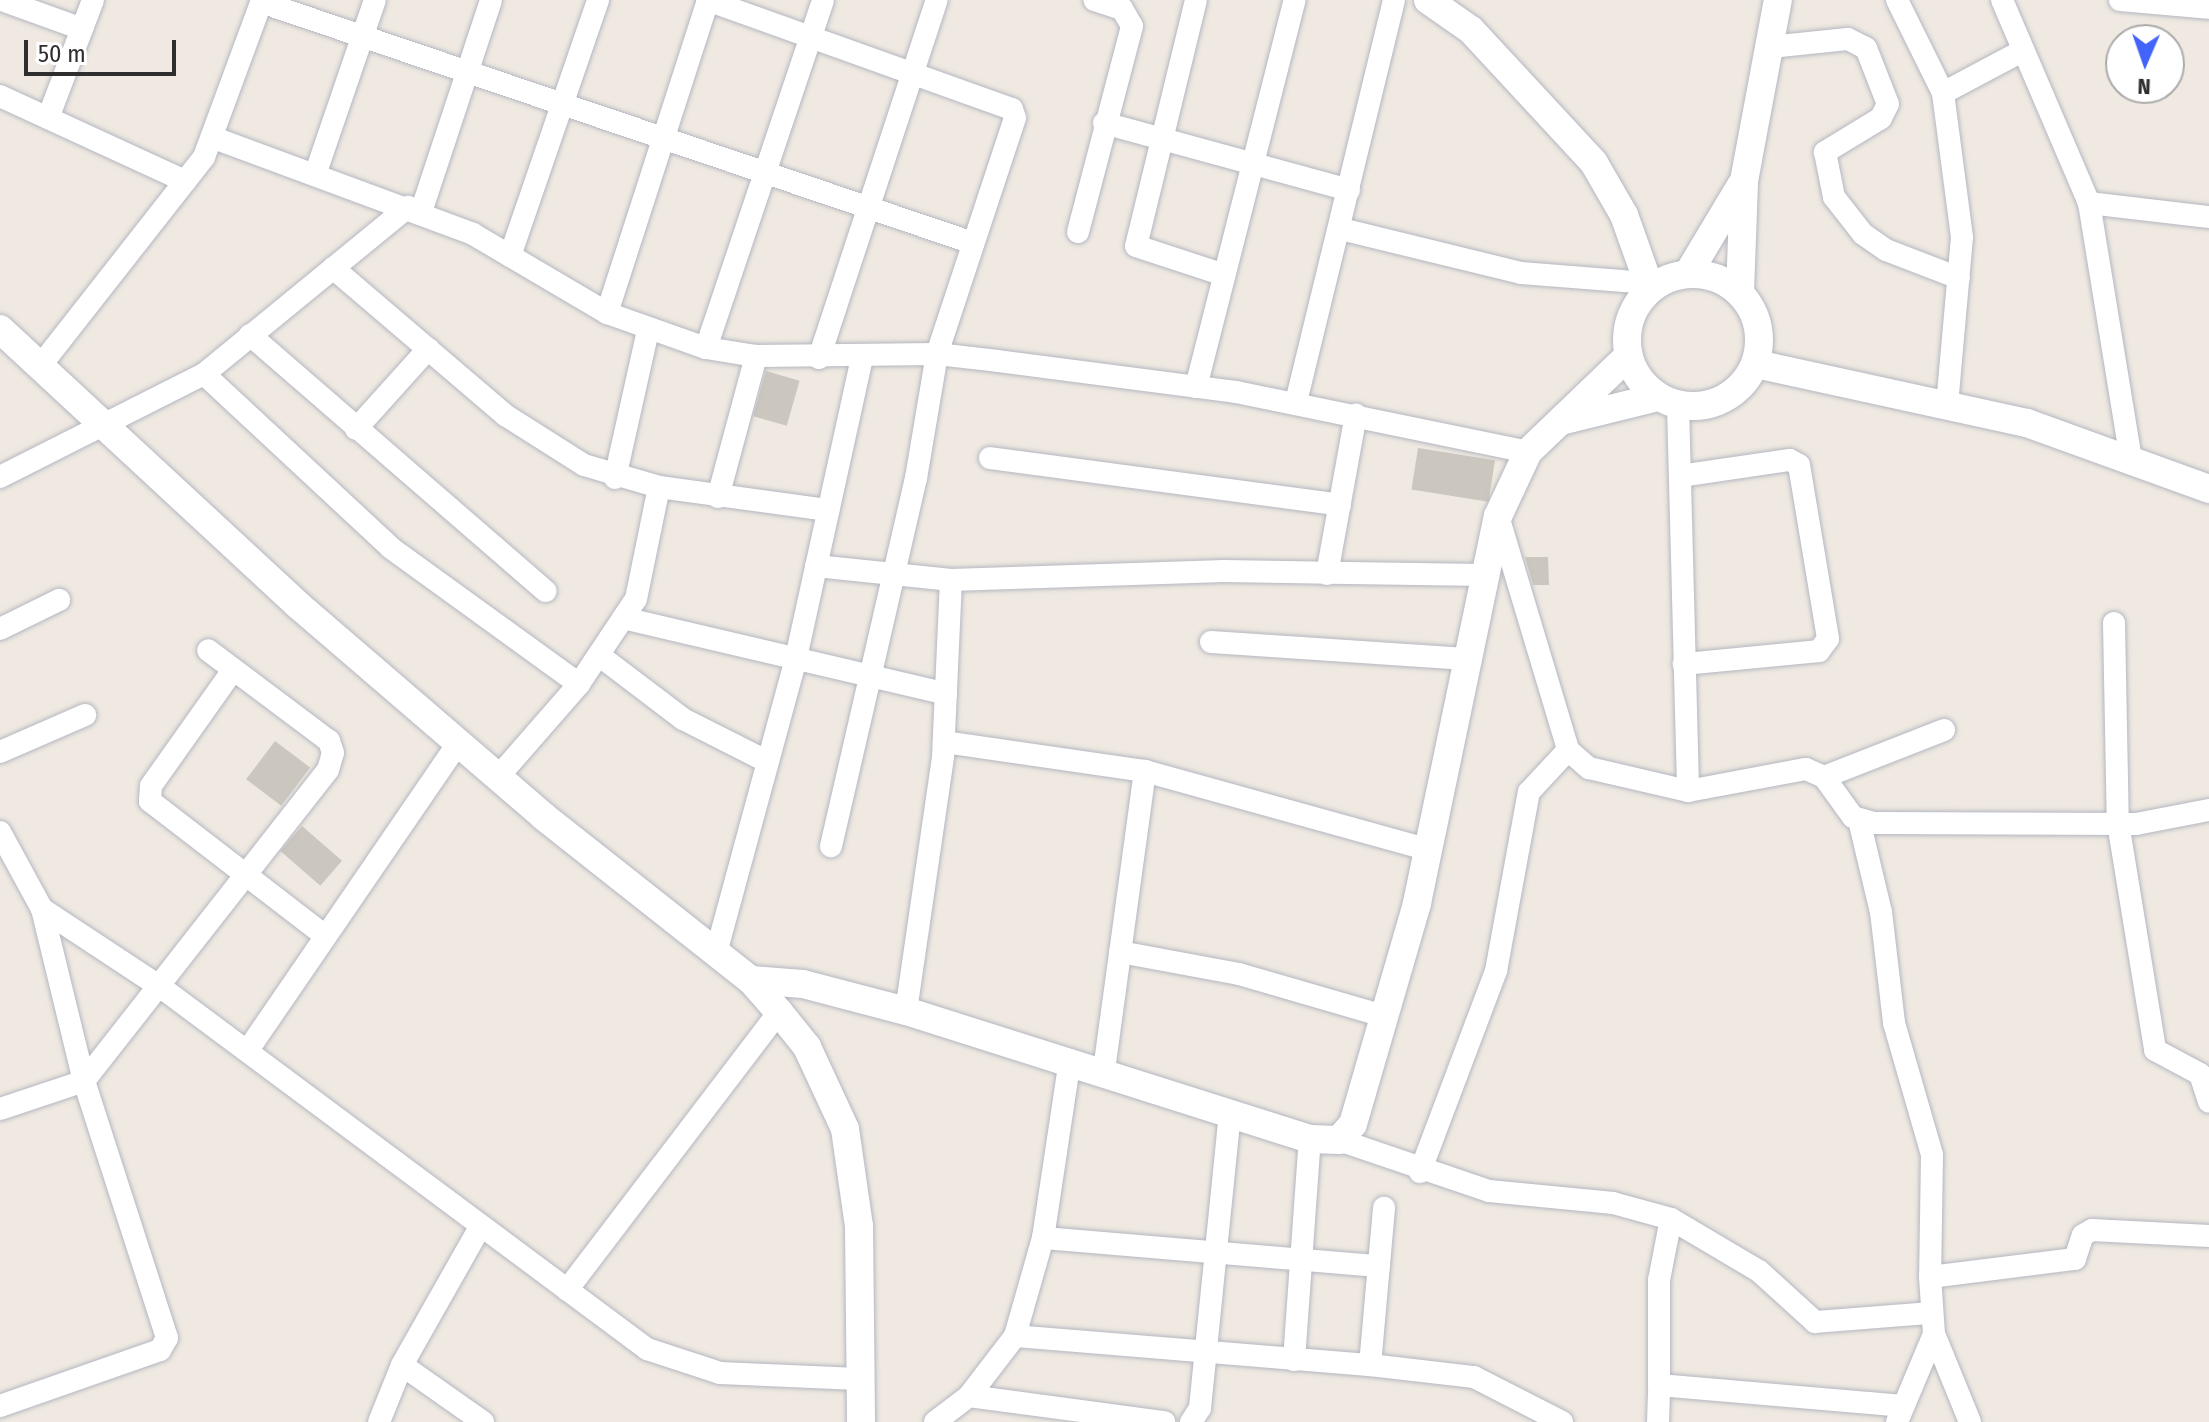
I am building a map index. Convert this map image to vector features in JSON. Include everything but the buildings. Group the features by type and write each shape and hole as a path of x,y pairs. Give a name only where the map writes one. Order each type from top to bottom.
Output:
{"street":[{"path":"2,0 82,29"},
{"path":"48,118 93,0"},
{"path":"315,175 375,0"},
{"path":"0,477 107,426 204,374 333,268 415,210 491,0"},
{"path":"510,256 598,0"},
{"path":"607,313 708,0 810,39 913,73 1014,113 937,354 831,846"},
{"path":"706,348 823,0"},
{"path":"819,358 937,0"},
{"path":"1078,232 1132,19 1094,0"},
{"path":"1196,0 1158,138 1137,250 1224,275"},
{"path":"1196,387 1295,0"},
{"path":"1296,402 1341,229 1394,0"},
{"path":"1428,0 1471,30 1594,163 1624,215 1648,286"},
{"path":"1740,292 1744,181 1778,0"},
{"path":"1897,0 1943,93 1960,215 1959,278 1947,406"},
{"path":"2002,0 2089,203 2131,460"},
{"path":"2120,0 2209,8"},
{"path":"41,365 185,181 214,138 262,1 364,33 466,71 564,100 661,140 973,243"},
{"path":"1770,47 1848,39 1866,48 1888,104 1881,118 1825,152 1834,197 1863,234 1886,250 1959,278"},
{"path":"1943,93 2022,51"},
{"path":"0,96 185,181"},
{"path":"1104,123 1349,190"},
{"path":"214,138 415,210 510,256 607,313 706,348 756,356 819,358 862,359 937,354 1296,402 1528,452"},
{"path":"1689,272 1744,181"},
{"path":"2089,203 2209,217"},
{"path":"1341,229 1521,273 1648,286 1689,272 1711,274 1740,292 1760,328 1756,364 1727,397 1668,401 1556,422"},
{"path":"333,268 550,448 615,478 718,497 828,510"},
{"path":"1648,286 1630,315 1628,356 1638,378 1668,401 1680,476 1688,791"},
{"path":"0,329 298,605 498,777 751,980 807,1047 845,1129 859,1226 858,1379 861,1422"},
{"path":"615,478 648,330"},
{"path":"250,335 546,591"},
{"path":"356,429 428,349"},
{"path":"718,497 756,356"},
{"path":"1339,1140 1353,1124 1430,850 1498,516 1528,452 1628,356"},
{"path":"716,953 796,658 862,359"},
{"path":"1756,364 2027,423 2209,489"},
{"path":"204,374 391,548 579,684"},
{"path":"1327,574 1356,415"},
{"path":"990,458 1340,505"},
{"path":"1680,476 1790,460 1799,465 1828,639 1819,651 1684,664"},
{"path":"498,777 579,684 623,618 642,579 659,487"},
{"path":"1498,516 1568,750 1589,768 1688,791 1733,787 1791,770 1824,777 1944,730"},
{"path":"816,566 951,580 1327,574 1485,575"},
{"path":"906,1011 944,742 951,580"},
{"path":"0,629 59,600"},
{"path":"623,618 691,639 796,658 946,694"},
{"path":"2114,623 2118,823 2155,1050 2200,1074 2209,1102"},
{"path":"1211,642 1470,659"},
{"path":"0,1109 84,1081 162,988 244,876 328,770 333,753 329,741 208,650"},
{"path":"600,656 683,719 768,762"},
{"path":"233,670 149,796 154,809 325,936"},
{"path":"0,752 85,715"},
{"path":"944,742 1145,771 1430,850"},
{"path":"248,1050 458,743"},
{"path":"1420,1172 1496,971 1529,792 1568,750"},
{"path":"1104,1070 1145,771"},
{"path":"1824,777 1859,820 1881,912 1894,1023 1932,1155 1932,1323 1970,1422"},
{"path":"1859,820 2118,823 2209,810"},
{"path":"0,1406 160,1350 167,1338 84,1081 42,909 2,841"},
{"path":"42,909 162,988 248,1050 479,1229 647,1349 681,1365 720,1373 858,1379"},
{"path":"1120,952 1239,974 1384,1016"},
{"path":"751,980 803,984 906,1011 1104,1070 1310,1139 1339,1140 1420,1172 1535,1200 1613,1203 1671,1219 1759,1271 1815,1322 1932,1323"},
{"path":"567,1290 779,1012"},
{"path":"935,1422 969,1396 1015,1336 1043,1238 1070,1060"},
{"path":"1191,1422 1200,1408 1230,1113"},
{"path":"1294,1360 1310,1139"},
{"path":"1370,1365 1384,1208"},
{"path":"1658,1422 1659,1280 1671,1219"},
{"path":"379,1422 402,1365 479,1229"},
{"path":"1930,1277 2075,1259 2083,1235 2092,1230 2209,1236"},
{"path":"1043,1238 1216,1255 1379,1266"},
{"path":"1659,1385 1900,1414 1932,1323"},
{"path":"1015,1336 1370,1365 1474,1377 1562,1422"},
{"path":"402,1365 483,1422"},
{"path":"969,1396 1164,1422"}]}
